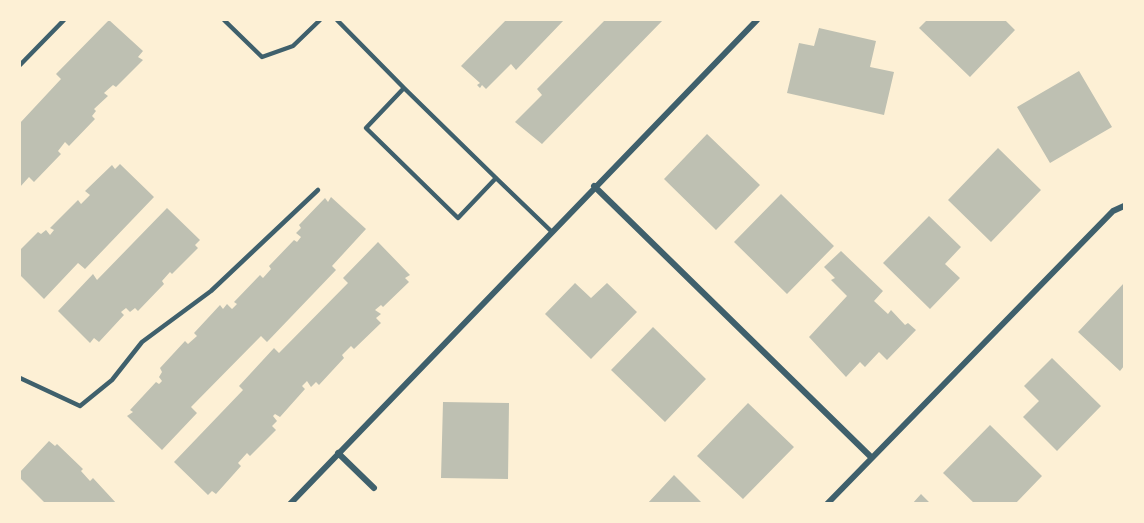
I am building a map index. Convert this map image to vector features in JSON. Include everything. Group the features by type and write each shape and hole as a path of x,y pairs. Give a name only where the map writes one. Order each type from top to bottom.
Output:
{"street":[{"path":"290,504 594,186 757,20"},
{"path":"594,186 872,458"},
{"path":"827,504 1113,211 1125,206"},
{"path":"338,453 374,488"}],"lane":[{"path":"20,65 64,20"},
{"path":"224,20 262,57 293,46 320,20"},
{"path":"337,20 551,231"},
{"path":"404,88 366,128 458,218 496,178"},
{"path":"20,378 80,406 112,381 142,342 211,291 318,190"}],"building":[{"path":"109,20 143,51 138,57 143,60 116,87 113,85 104,93 108,96 94,109 96,111 92,116 95,119 69,146 65,142 58,151 61,154 34,182 29,177 20,187 20,123 61,79 56,74"},
{"path":"506,20 564,20 516,70 511,64 486,89 482,85 480,88 477,85 480,83 461,66"},
{"path":"605,20 663,20 542,144 515,122 542,95 537,89"},
{"path":"927,20 1005,20 1015,30 970,77 919,28"},
{"path":"819,28 876,41 870,67 894,72 884,115 787,93 799,43 814,46"},
{"path":"1079,71 1112,127 1050,163 1017,107"},
{"path":"707,134 760,185 716,230 664,179"},
{"path":"998,148 1041,190 991,242 948,200"},
{"path":"120,164 154,197 85,269 78,263 44,299 20,275 20,250 38,232 41,234 46,230 50,235 54,230 50,228 78,200 81,204 90,195 85,191 112,165 115,169"},
{"path":"781,194 834,246 787,294 734,242"},
{"path":"331,197 366,229 332,266 336,270 267,342 261,336 191,407 197,413 162,450 127,416 133,412 130,410 156,382 159,384 162,381 159,377 162,372 160,368 185,341 188,344 197,336 194,333 220,305 223,309 227,304 232,309 237,304 234,302 260,275 263,278 271,269 269,266 294,240 297,242 301,237 296,233 301,228 299,225 325,198 328,202"},
{"path":"167,208 200,240 195,245 198,248 172,274 170,272 162,281 164,284 138,311 135,308 130,312 126,308 121,312 124,315 99,342 94,338 90,343 58,311 93,274 97,280"},
{"path":"929,216 961,247 945,264 960,278 930,309 883,263"},
{"path":"378,242 410,275 405,278 409,282 383,307 381,305 375,310 381,314 376,318 381,323 354,349 351,346 342,355 344,358 319,385 316,382 311,387 307,381 302,386 305,389 280,417 275,414 273,416 277,421 272,426 276,430 250,456 247,453 238,463 241,466 216,494 212,491 208,495 174,462 243,390 239,386 274,348 279,353 348,283 343,278"},
{"path":"841,251 883,291 874,301 888,314 891,310 905,325 908,323 916,330 887,360 879,352 865,367 860,362 846,377 809,337 847,296 831,280 835,278 824,267"},
{"path":"575,283 591,298 607,283 637,312 591,359 545,314"},
{"path":"1124,283 1124,366 1120,371 1078,332"},
{"path":"653,327 706,379 665,422 611,370"},
{"path":"1052,358 1101,406 1057,451 1023,417 1039,401 1024,386"},
{"path":"443,402 509,403 508,479 441,478"},
{"path":"748,403 794,447 743,499 697,456"},
{"path":"990,425 1042,476 1015,504 975,504 943,473"},
{"path":"49,441 55,446 57,444 83,469 81,471 90,481 93,478 117,504 46,504 20,478 20,472"},
{"path":"674,475 703,504 647,504"},
{"path":"921,494 931,504 912,504"}]}
